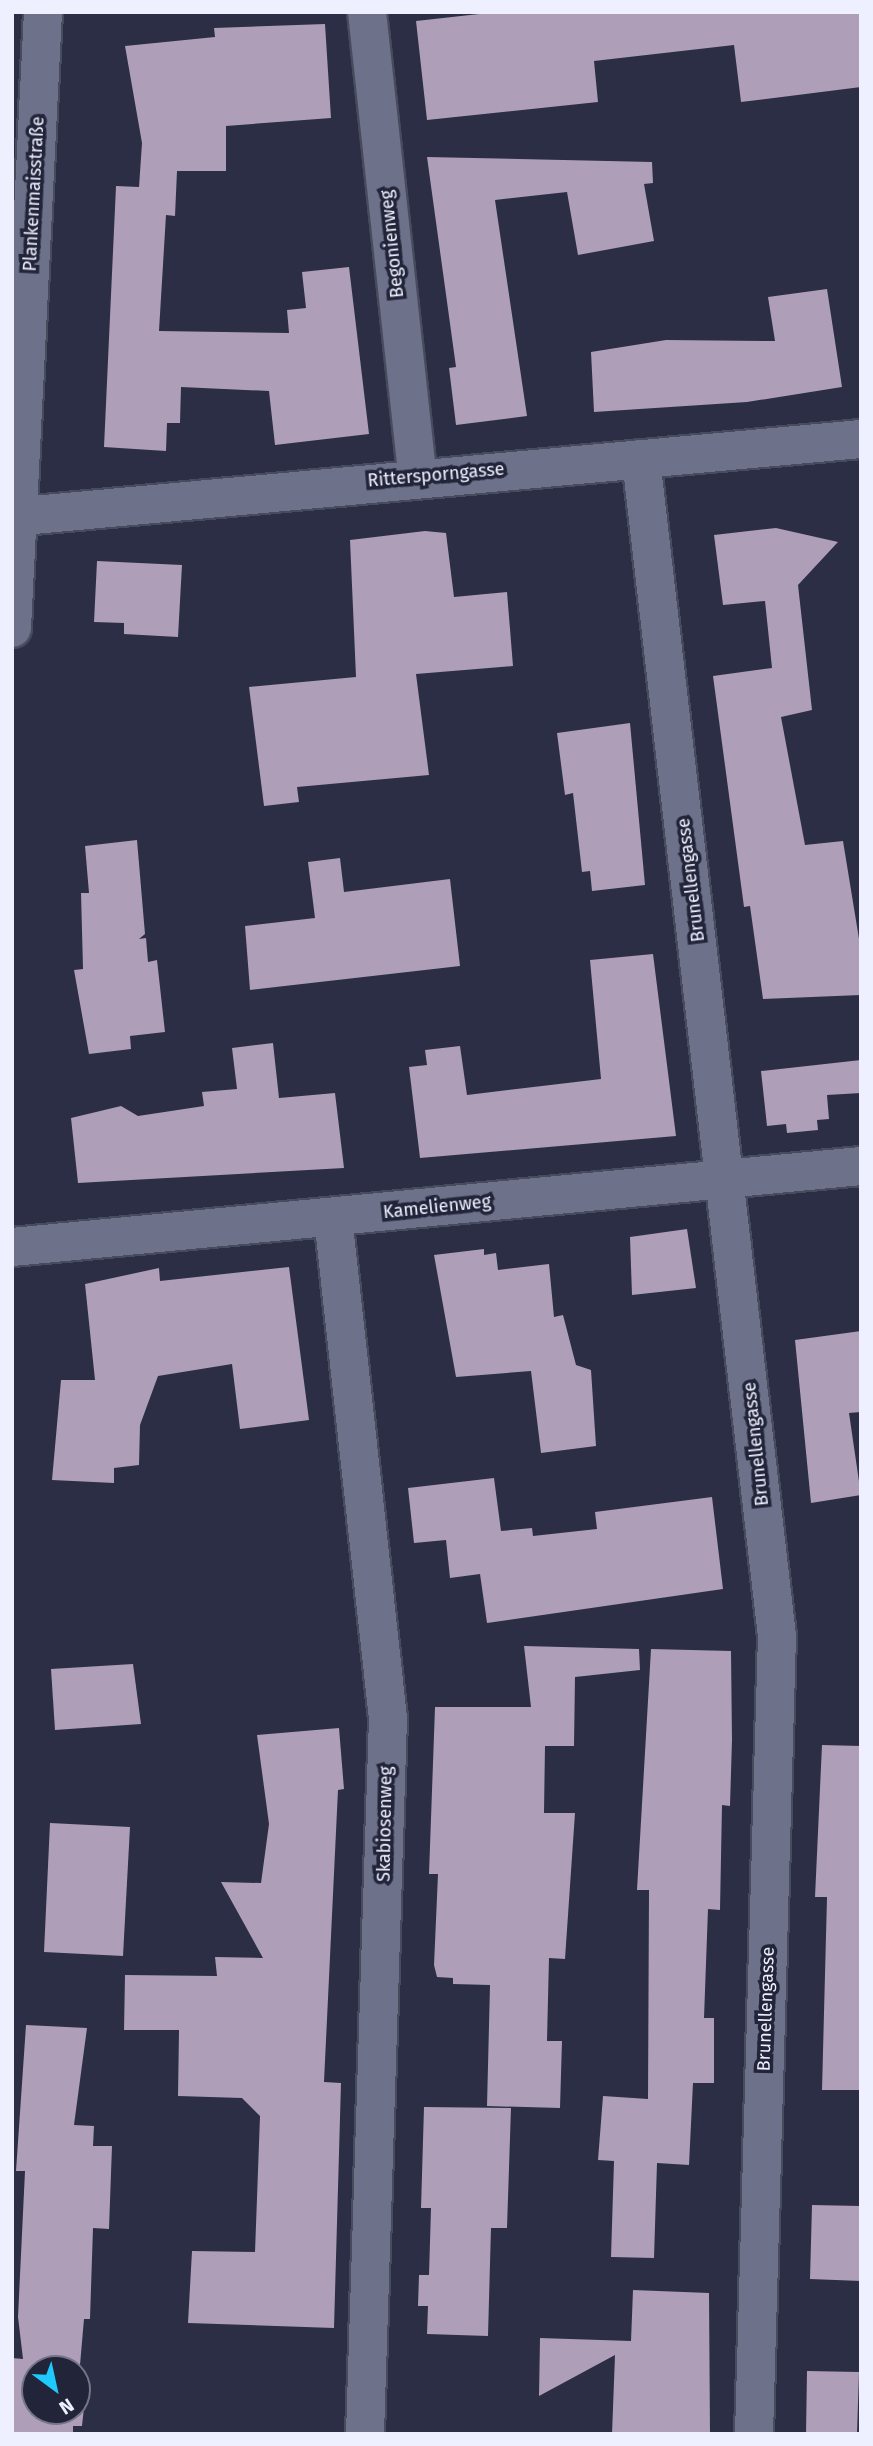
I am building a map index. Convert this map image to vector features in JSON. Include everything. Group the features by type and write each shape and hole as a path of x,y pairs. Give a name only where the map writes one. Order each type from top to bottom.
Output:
{"street":[{"name":"Plankenmaisstraße","path":"12,628 15,517 43,12"},
{"name":"Begonienweg","path":"367,12 417,476"},
{"name":"Rittersporngasse","path":"15,517 417,476 861,439"},
{"name":"Brunellengasse","path":"641,459 777,1636 754,2434"},
{"name":"Kamelienweg","path":"12,1247 861,1166"},
{"name":"Skabiosenweg","path":"333,1217 388,1718 365,2434"}],"building":[{"path":"497,12 861,12 861,87 741,102 734,45 594,61 598,102 427,120 416,21"},
{"path":"325,24 331,118 226,126 226,171 177,171 175,216 166,215 159,331 289,333 287,310 306,308 302,272 349,267 369,434 275,445 269,391 181,387 180,423 167,423 166,451 104,447 116,186 139,187 142,143 125,46 215,37 214,28"},
{"path":"427,157 652,162 653,183 644,184 654,241 578,255 567,192 495,200 527,416 456,425 449,368 456,367"},
{"path":"827,289 842,387 747,402 594,412 591,352 666,340 775,341 768,297"},
{"path":"776,528 838,542 798,585 812,710 781,717 805,845 843,841 861,951 861,995 763,999 750,906 744,907 713,676 772,668 765,601 723,605 714,535"},
{"path":"425,531 446,533 454,597 507,592 513,666 416,674 429,775 297,787 299,802 264,806 249,687 356,677 350,540"},
{"path":"97,561 182,565 178,637 124,634 124,623 94,622"},
{"path":"630,723 645,885 592,891 590,871 582,872 573,793 565,795 557,733"},
{"path":"137,840 145,934 139,939 146,938 148,962 157,960 165,1032 130,1036 131,1049 89,1054 74,970 83,969 81,893 89,893 85,846"},
{"path":"340,858 344,892 450,879 460,966 250,990 245,926 315,918 308,862"},
{"path":"653,954 676,1136 420,1158 409,1067 427,1065 425,1050 460,1046 467,1095 601,1079 590,960"},
{"path":"273,1043 279,1098 335,1093 344,1168 78,1183 71,1118 121,1106 138,1116 204,1106 202,1092 237,1089 232,1048"},
{"path":"861,1060 861,1093 827,1095 829,1119 817,1120 818,1130 787,1133 786,1124 767,1126 761,1071"},
{"path":"687,1229 696,1288 632,1295 630,1237"},
{"path":"484,1249 484,1255 496,1253 498,1270 549,1264 554,1317 563,1315 576,1365 591,1370 596,1446 541,1453 531,1371 456,1377 434,1255"},
{"path":"289,1267 309,1420 240,1429 232,1364 158,1376 140,1425 139,1465 114,1468 114,1483 52,1480 61,1380 95,1380 85,1284 159,1268 160,1281"},
{"path":"861,1331 861,1412 849,1413 861,1495 811,1503 795,1340"},
{"path":"494,1478 501,1531 532,1528 533,1536 597,1529 595,1512 712,1497 723,1589 487,1623 480,1574 450,1578 446,1540 414,1543 408,1488"},
{"path":"524,1646 639,1649 640,1670 575,1677 574,1746 545,1746 544,1813 575,1813 565,1959 549,1958 547,2041 562,2041 560,2108 487,2106 490,1985 453,1984 453,1978 437,1977 434,1965 438,1874 429,1874 435,1707 531,1707"},
{"path":"651,1649 731,1651 730,1806 722,1805 720,1910 708,1909 704,2018 714,2018 714,2083 693,2083 689,2165 657,2163 654,2258 611,2257 614,2161 598,2160 603,2096 648,2099 649,1890 637,1890"},
{"path":"133,1664 141,1724 55,1730 51,1669"},
{"path":"339,1728 344,1789 338,1790 324,2082 341,2083 334,2328 188,2323 192,2251 255,2252 260,2116 242,2098 178,2096 179,2030 124,2030 125,1975 217,1976 215,1957 263,1958 221,1882 261,1883 269,1824 257,1735"},
{"path":"822,1745 861,1746 861,2090 822,2090 827,1897 815,1897"},
{"path":"50,1823 130,1827 123,1956 44,1952"},
{"path":"26,2025 87,2028 74,2125 94,2126 93,2146 112,2146 109,2229 93,2228 90,2319 84,2319 81,2355 23,2355 18,2317 25,2171 16,2171"},
{"path":"424,2107 511,2108 507,2228 491,2228 488,2336 427,2334 428,2306 418,2306 419,2275 429,2275 431,2208 421,2208"},
{"path":"812,2205 861,2206 861,2281 810,2279"},
{"path":"633,2290 709,2293 710,2434 612,2434 615,2355 539,2396 540,2338 631,2341"},
{"path":"12,2358 21,2359 21,2425 82,2426 73,2426 73,2434 12,2434"},
{"path":"807,2371 859,2372 857,2434 806,2434"}]}
